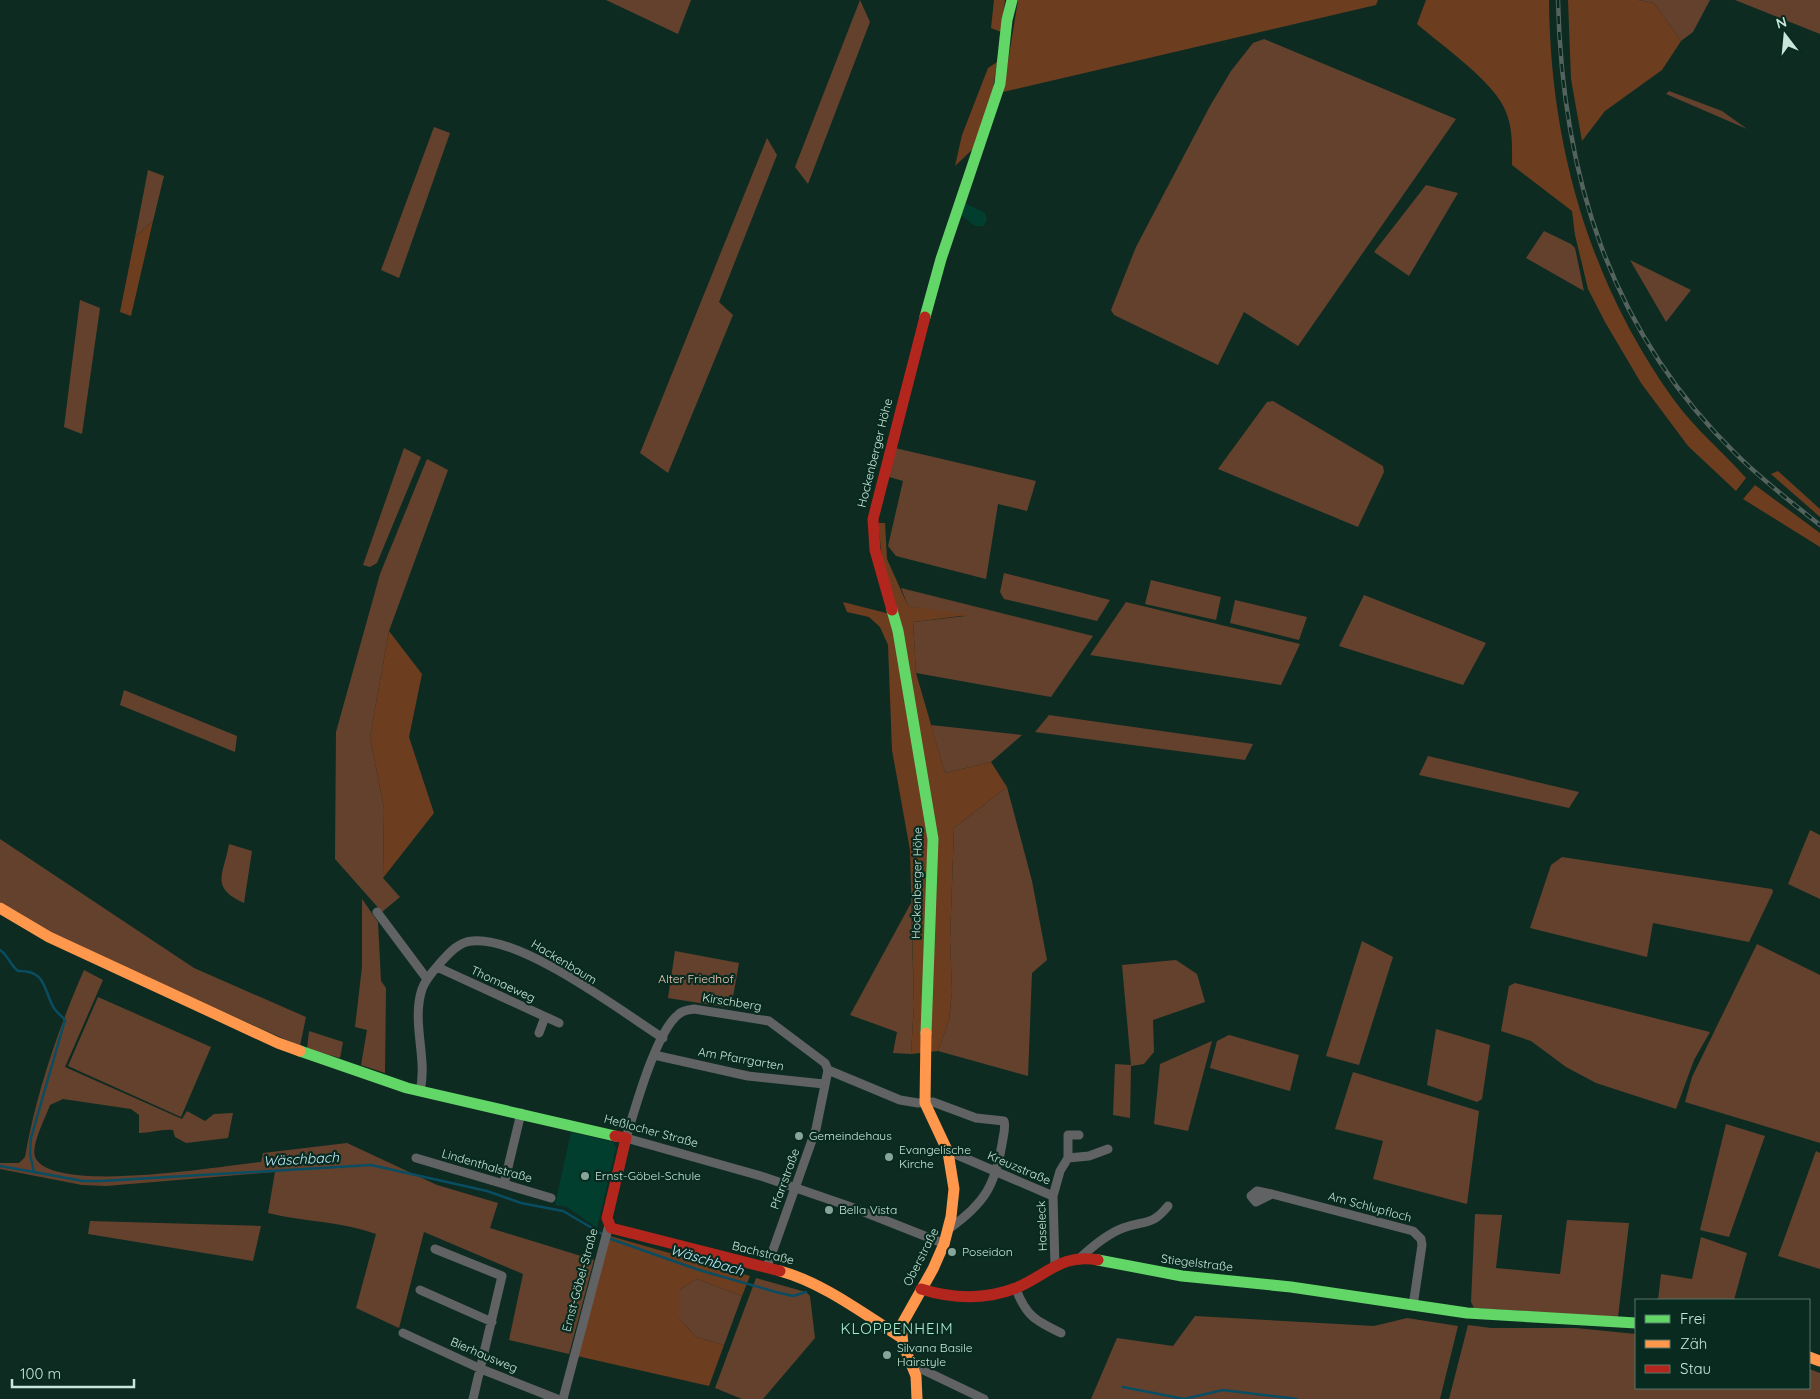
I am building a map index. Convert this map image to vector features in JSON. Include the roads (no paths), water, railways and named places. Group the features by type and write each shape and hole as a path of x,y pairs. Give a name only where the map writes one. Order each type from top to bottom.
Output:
{"street":[{"name":"Hockenberger Höhe","path":"924,1102 933,839 898,631 875,550 873,519 918,340 941,259 1000,84 1007,20 1012,0"},
{"name":"Heßlocher Straße","path":"0,908 49,936 256,1034 343,1065 420,1091 626,1138 795,1188 854,1208 945,1244"},
{"path":"378,912 427,979"},
{"name":"Hackenbaum","path":"420,1091 424,1076 418,1007 427,979 453,950 466,942 482,941 504,944 519,950 547,965 663,1038"},
{"name":"Thomaeweg","path":"436,967 559,1023"},
{"name":"Kirschberg","path":"626,1138 654,1055 677,1015 687,1010 762,1019 776,1024 825,1063 828,1070 889,1097 909,1102 933,1102 976,1118 1004,1121 997,1172"},
{"path":"539,1033 545,1017"},
{"name":"Am Pfarrgarten","path":"654,1055 748,1076 824,1084"},
{"name":"Pfarrstraße","path":"767,1267 816,1129 828,1070"},
{"name":"Oberstraße","path":"900,1336 906,1313 945,1244 950,1228 953,1185 948,1151 924,1102"},
{"path":"504,1184 522,1113"},
{"name":"Haseleck","path":"1055,1266 1053,1196 1060,1171 1068,1158 1068,1135 1079,1135"},
{"name":"Ernst-Göbel-Straße","path":"563,1399 608,1228 607,1218 626,1138"},
{"path":"1068,1158 1089,1156 1108,1149"},
{"name":"Kreuzstraße","path":"948,1151 1053,1196"},
{"name":"Lindenthalstraße","path":"416,1158 551,1198"},
{"path":"950,1228 964,1218 986,1193 997,1172"},
{"name":"Am Schlupfloch","path":"1272,1194 1413,1231 1418,1234 1422,1244 1413,1306"},
{"path":"1081,1257 1098,1242 1122,1228 1157,1220 1168,1206"},
{"name":"Bachstraße","path":"608,1228 767,1267 818,1285 900,1336"},
{"path":"436,1249 502,1276 473,1399"},
{"name":"Stiegelstraße","path":"921,1289 935,1294 967,1298 981,1297 1016,1289 1055,1266 1081,1257 1174,1274 1292,1287 1413,1306 1479,1314 1635,1323"},
{"path":"1016,1289 1020,1302 1034,1320 1061,1333"},
{"path":"420,1290 492,1322"},
{"name":"Bierhausweg","path":"402,1333 481,1369 557,1399"},
{"path":"900,1336 915,1366 919,1380 917,1399"},
{"path":"915,1366 984,1399"}],"waterway":[{"name":"Wäschbach","path":"0,950 18,971 34,974 43,982 54,1008 65,1020 31,1138 30,1154 34,1172 83,1181 101,1181 371,1165 487,1191 521,1203 563,1211 604,1235"},
{"path":"0,1166 34,1172"},
{"name":"Wäschbach","path":"608,1238 699,1270 776,1292 793,1296 806,1292"},
{"name":"Wäschbach","path":"1123,1387 1184,1399 1223,1390 1297,1399"}],"railway":[{"path":"1558,0 1562,64 1570,126 1583,187 1601,245 1625,301 1655,355 1692,406 1746,464 1820,525"}],"place":[{"name":"Gemeindehaus","path":"799,1136"},
{"name":"Evangelische Kirche","path":"889,1157"},
{"name":"Ernst-Göbel-Schule","path":"585,1176"},
{"name":"Bella Vista","path":"829,1210"},
{"name":"Poseidon","path":"952,1252"},
{"name":"Silvana Basile Hairstyle","path":"887,1355"}],"district":[{"name":"KLOPPENHEIM","path":"897,1329"}],"park label":[{"name":"Alter Friedhof","path":"696,979"}]}
